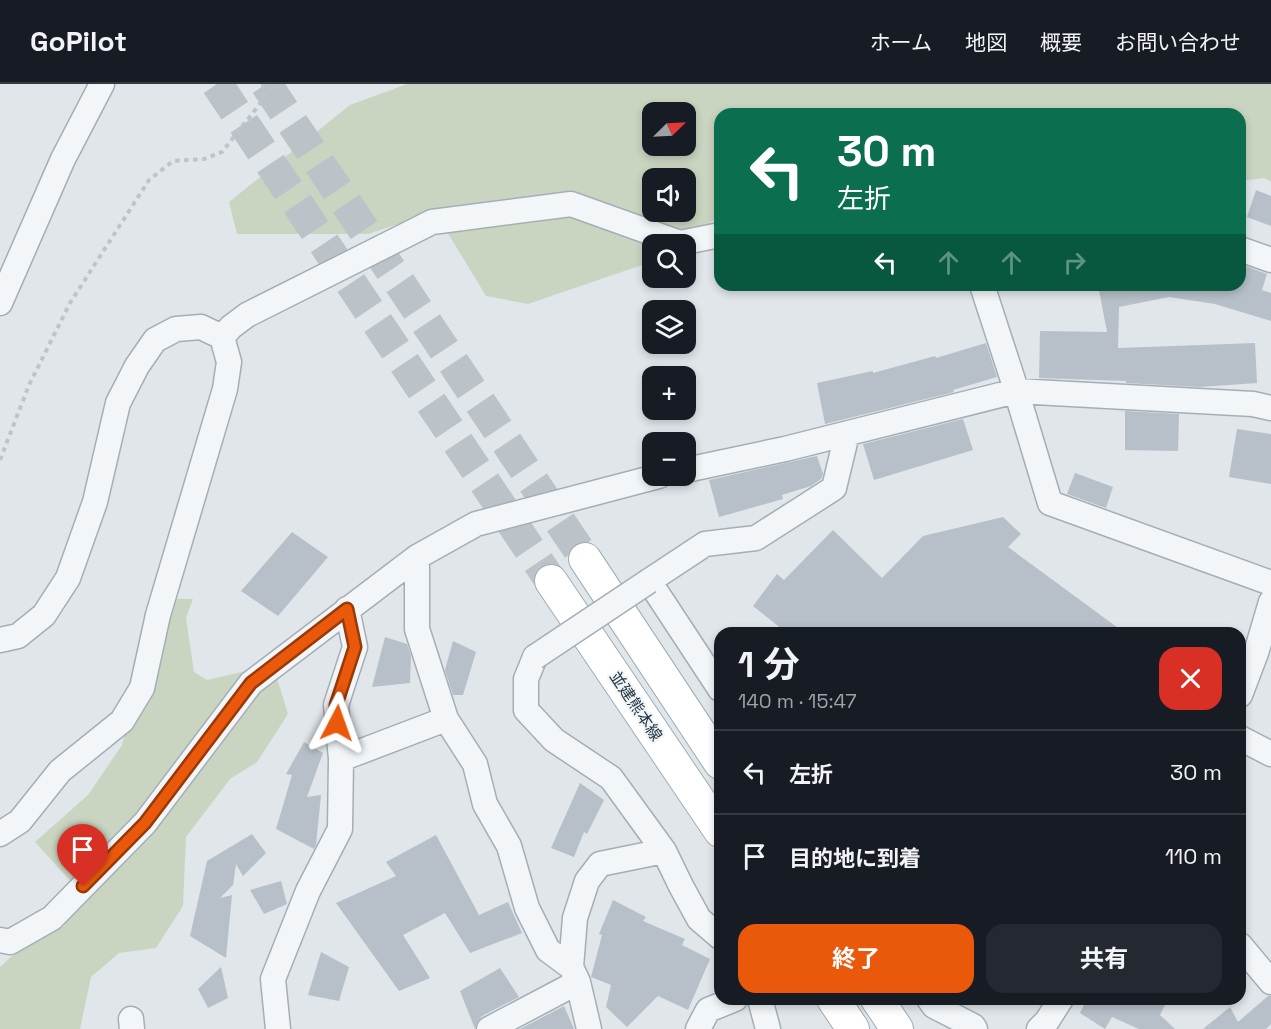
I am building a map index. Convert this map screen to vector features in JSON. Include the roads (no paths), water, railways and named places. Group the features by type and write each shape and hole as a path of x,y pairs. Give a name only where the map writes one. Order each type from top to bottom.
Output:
{"main road":[{"path":"585,559 714,754"},
{"name":"並建熊本線","path":"551,580 714,822"},
{"path":"837,1005 853,1029"},
{"path":"881,1005 897,1029"}],"street":[{"path":"0,303 63,159 102,84"},
{"path":"222,337 247,315 432,222 571,204 680,243 714,236"},
{"path":"1246,251 1271,260"},
{"path":"984,291 1050,504 1271,583"},
{"path":"0,640 18,636 44,615 68,578 95,502 118,403 137,366 155,340 176,329 201,327 222,337 229,362 225,389 158,615 142,688 122,721 60,771 21,821 0,834"},
{"path":"696,468 785,449 1016,391 1253,404 1271,408"},
{"path":"714,932 699,919 664,851 611,778 554,740 526,710 526,679 535,657 705,544 756,538 834,488 847,434"},
{"path":"0,940 10,942 52,918 145,823 251,683 417,557 476,524 642,480"},
{"path":"417,557 417,629 446,719 476,764 485,804 509,846 527,908 548,950 574,974"},
{"path":"649,581 714,680"},
{"path":"1246,680 1271,602"},
{"path":"278,1029 273,979 308,891 340,829 341,759 336,705 355,647 347,609"},
{"path":"341,759 446,719"},
{"path":"1246,741 1271,754"},
{"path":"589,1029 574,974 575,918 587,880 600,864 664,851"},
{"path":"1246,952 1271,982"},
{"path":"489,1029 574,974"},
{"path":"699,1029 708,1010 720,1005"},
{"path":"762,1005 768,1029"},
{"path":"933,1005 975,1029"},
{"path":"1049,1026 1058,1005"}],"tunnel":[{"path":"217,84 551,581"},
{"path":"266,84 585,559"}]}
